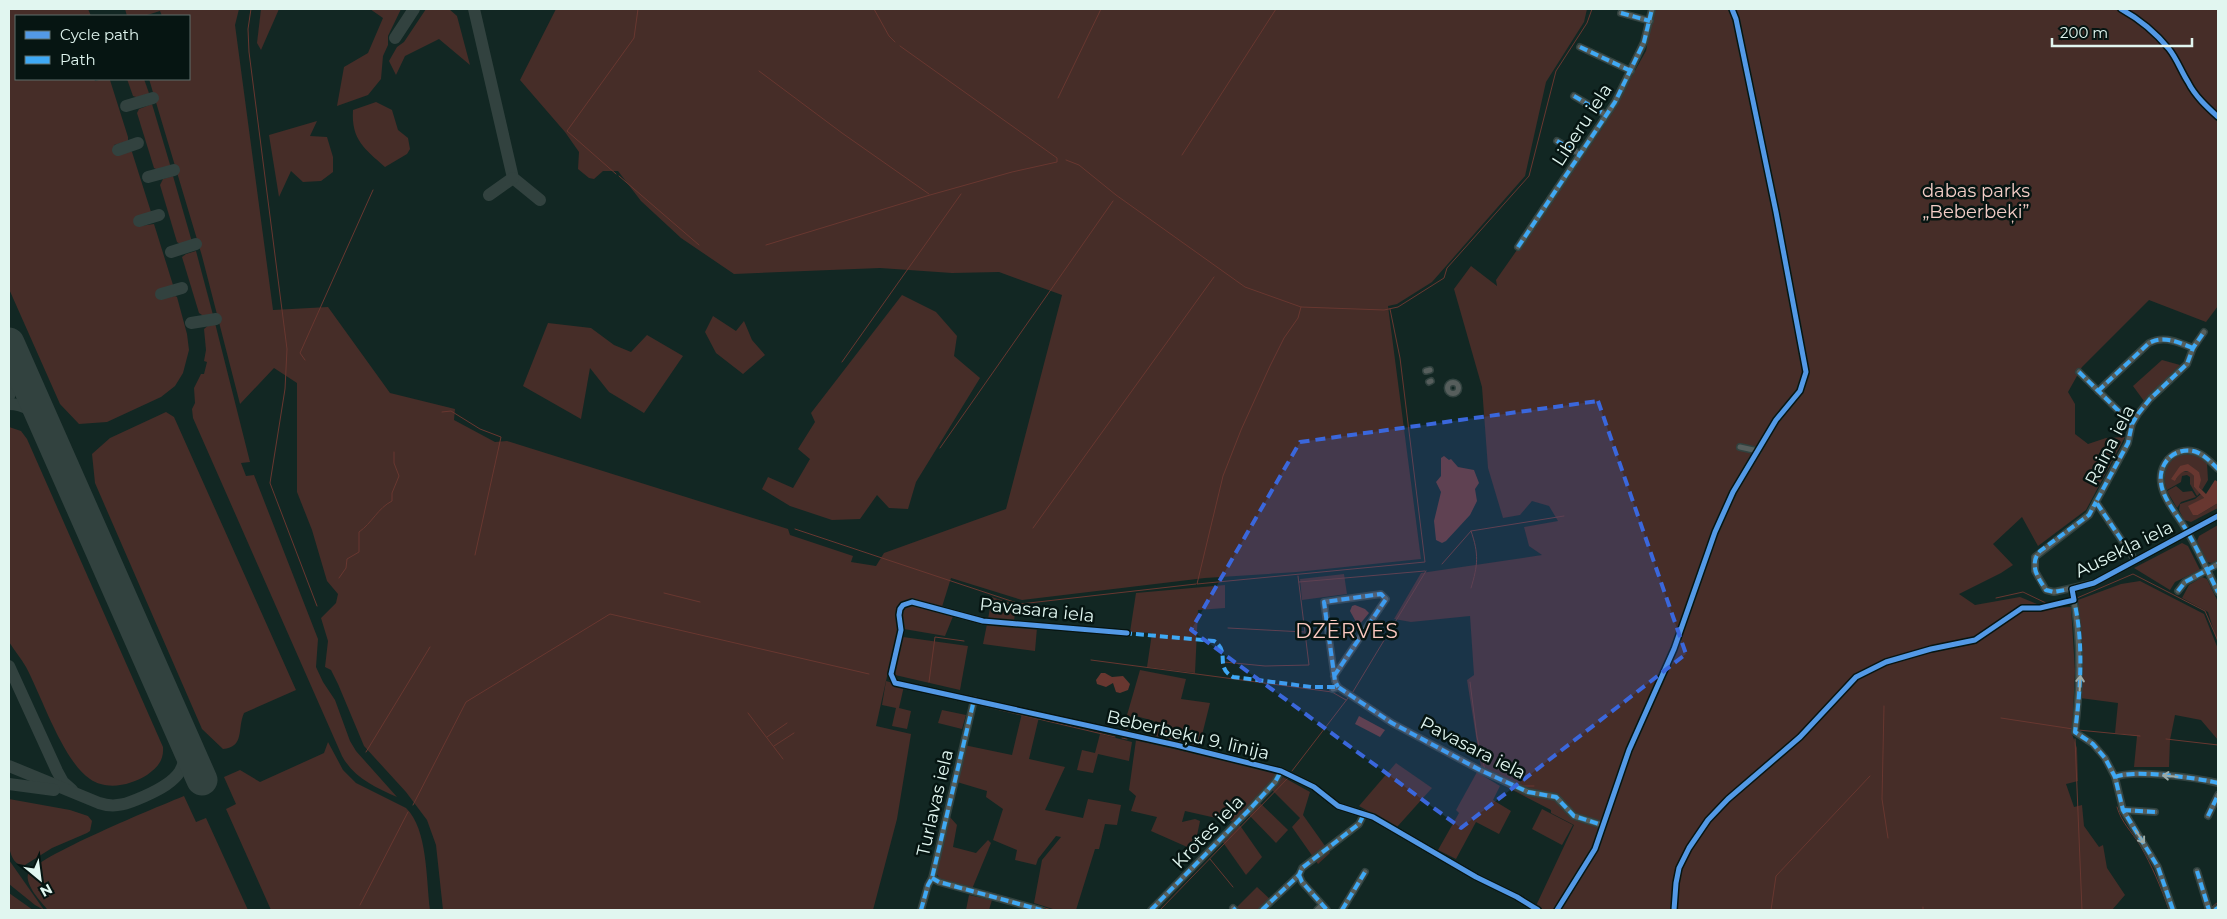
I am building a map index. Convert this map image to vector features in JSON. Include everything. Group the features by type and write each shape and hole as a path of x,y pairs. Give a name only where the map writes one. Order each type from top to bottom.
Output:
{"street":[{"name":"Liberu iela","path":"1518,247 1606,115 1631,71 1644,42 1652,9"},
{"path":"1558,910 1595,849 1629,750 1674,649 1715,532 1733,492 1776,420 1800,391 1806,372 1776,212 1736,19 1732,9"},
{"path":"1621,13 1650,21"},
{"path":"1580,47 1631,71"},
{"path":"1574,96 1606,115"},
{"path":"1557,141 1580,154"},
{"name":"Raiņa iela","path":"2135,560 2096,502 2128,443 2132,424 2150,399 2187,364 2192,348 2204,332"},
{"path":"2098,391 2149,342 2168,339 2192,348"},
{"path":"2079,372 2132,424"},
{"path":"1740,447 1758,451"},
{"path":"2218,468 2202,453 2186,450 2169,457 2163,466 2161,485 2188,532 2218,592"},
{"name":"Ausekļa iela","path":"2096,502 2089,515 2036,557 2035,571 2046,590 2054,592 2094,583 2218,516"},
{"path":"2178,591 2185,582 2218,564"},
{"path":"2072,589 2077,612 2080,669 2075,732 2101,752 2115,777 2123,810 2158,867 2173,910"},
{"path":"1381,594 1386,599 1334,678 1324,602 1381,594"},
{"name":"Pavasara iela","path":"892,679 890,674 901,630 899,615 903,605 912,602 983,621 1127,633"},
{"name":"Pavasara iela","path":"1334,678 1336,688 1392,723 1528,792 1556,797 1574,816 1602,825"},
{"name":"Beberbeķu 9. līnija","path":"892,679 895,683 1176,745 1282,771 1314,787 1338,806 1373,817 1476,877 1517,897 1535,910"},
{"name":"Turlavas iela","path":"921,910 928,884 932,878 974,700"},
{"name":"Krotes iela","path":"1151,910 1249,810 1275,782 1282,771"},
{"path":"2115,777 2121,774 2150,775 2204,779 2218,783"},
{"path":"2208,816 2218,795"},
{"path":"2123,810 2155,812"},
{"path":"1262,910 1299,875 1302,868 1359,824 1364,814"},
{"path":"2197,871 2209,910"},
{"path":"1342,910 1365,872"},
{"path":"1299,875 1302,882 1327,910"},
{"path":"932,878 939,882 1041,910"},
{"path":"1317,910 1322,905"}],"highlighted area":[{"path":"1598,401 1686,654 1461,828 1191,630 1300,442"}],"green space":[{"path":"9,9 88,9 91,15 15,15 15,80 110,80 128,137 128,141 114,145 117,154 130,150 132,152 151,212 137,218 140,226 154,224 173,285 160,291 162,299 177,297 187,334 189,350 183,373 175,386 161,397 107,422 79,424 60,404 9,289"},
{"path":"125,9 239,9 235,25 273,310 328,307 390,393 455,409 454,420 495,442 507,441 788,529 790,535 853,556 851,562 876,566 884,553 1006,509 1062,295 999,272 952,273 880,268 734,274 681,238 641,201 618,171 603,171 594,179 589,178 578,169 579,152 565,132 520,80 556,9 1587,9 1584,22 1546,82 1525,176 1432,282 1397,304 1388,306 1421,559 1297,572 1205,578 1022,600 951,578 941,610 954,614 945,636 904,629 896,636 876,726 911,734 897,819 873,910 443,910 436,845 427,820 406,792 364,746 338,684 331,670 325,667 328,641 321,618 336,603 338,594 327,581 312,530 297,492 297,383 274,368 240,404 202,256 149,80 190,80 190,15 162,15 160,11 147,15 127,15"},
{"path":"261,9 279,9 261,50 257,43"},
{"path":"370,9 401,9 388,36 388,45 383,56 381,79 368,95 337,106 344,67 368,53 383,18"},
{"path":"426,9 449,9 457,16 470,65 439,39 405,56 396,75 389,61 397,47 404,42"},
{"name":"dabas parks „Beberbeķi”","path":"1654,9 2218,9 2218,306 2206,322 2149,300 2082,367 2068,392 2075,404 2075,434 2088,444 2106,438 2125,437 2086,510 2038,546 2022,517 1993,544 2013,565 1959,594 1975,605 2020,597 2047,608 2071,607 2075,671 2072,734 2077,748 2078,781 2066,784 2074,807 2082,805 2084,826 2099,847 2103,845 2107,868 2125,895 2112,910 1534,910 1574,825 1551,813 1551,810 1482,774 1467,680 1474,675 1470,616 1411,622 1394,619 1421,573 1542,555 1529,546 1524,527 1558,521 1549,506 1532,501 1520,515 1503,518 1488,468 1482,387 1454,289 1471,266 1497,286 1496,280 1603,127 1646,51"},
{"path":"127,80 144,80 150,96 139,98 133,96"},
{"path":"376,102 392,110 398,130 408,138 410,149 407,154 385,167 361,143 354,129 353,110"},
{"path":"152,104 171,168 160,171 154,168 137,113 139,109"},
{"path":"317,121 310,136 327,137 333,157 333,172 321,181 303,182 291,171 279,197 269,135"},
{"path":"173,176 192,242 183,246 177,242 160,185 163,179"},
{"path":"196,251 213,315 205,317 199,313 182,257"},
{"path":"902,295 936,312 957,336 954,356 980,378 916,482 908,509 889,508 877,495 860,519 832,520 790,506 762,489 768,477 793,488 810,459 798,449 815,422 811,413"},
{"path":"713,316 736,331 744,321 752,340 765,355 743,374 716,353 705,332"},
{"path":"215,323 250,462 241,463 246,476 254,475 318,639 316,667 335,700 350,741 356,751 397,797 359,776 342,756 193,418 194,388 201,374 204,374 207,362 204,361 206,350 204,329 210,324"},
{"path":"548,323 591,328 614,345 631,352 647,335 683,356 644,413 609,392 590,368 581,419 523,386"},
{"path":"2162,360 2180,365 2144,401 2133,386"},
{"path":"166,412 174,417 296,690 244,713 237,741 230,748 223,749 202,729 95,483 92,454 110,438"},
{"path":"9,427 21,431 27,439 163,747 162,756 157,766 147,775 134,782 111,786 104,785 90,779 80,770 62,744 26,667 9,642"},
{"path":"2184,454 2198,455 2207,463 2208,480 2202,490 2199,487 2199,472 2180,466 2175,481 2180,472 2191,472 2195,477 2194,487 2200,493 2197,496 2190,484 2190,477 2187,475 2182,476 2181,482 2167,490 2165,484 2165,473 2169,463"},
{"path":"2176,486 2183,492 2192,491 2196,497 2181,502 2177,508 2167,491"},
{"path":"2201,494 2204,498 2198,515 2218,503 2218,508 2191,522 2184,520 2179,510 2180,504 2195,499"},
{"path":"2218,525 2218,560 2212,563 2207,562 2197,541 2199,536"},
{"path":"2182,543 2188,546 2200,570 2175,582 2170,590 2134,568"},
{"path":"1344,574 1347,594 1302,600 1300,579"},
{"path":"2202,577 2207,579 2218,602 2218,644 2208,612 2182,598 2189,585"},
{"path":"2140,581 2204,614 2218,649 2218,740 2201,720 2175,715 2170,740 2169,767 2134,767 2137,736 2115,733 2118,703 2080,698 2082,642 2078,600 2121,584"},
{"path":"1225,585 1225,608 1198,610 1195,673 1147,667 1152,633 1130,632 1136,593"},
{"path":"992,597 1016,605 1014,621 988,619"},
{"path":"987,624 1037,628 1035,651 983,644"},
{"path":"903,637 968,646 960,690 895,675"},
{"path":"1140,670 1186,679 1181,699 1210,703 1199,747 1151,736 1154,721 1132,715 1128,730 1123,729"},
{"path":"886,681 904,686 899,708 911,711 907,729 892,726 896,708 882,705"},
{"path":"942,710 966,715 962,729 938,723"},
{"path":"1022,713 1039,717 1029,759 1065,767 1045,810 1083,818 1088,799 1121,805 1117,825 1105,824 1099,849 1095,849 1076,910 1056,910 1034,903 1042,860 1061,837 1056,836 1038,859 1036,865 1015,860 1017,850 993,840 1003,809 986,797 987,791 957,782 964,745 1012,755"},
{"path":"1100,734 1132,742 1129,761 1098,754 1093,773 1077,770 1082,750 1095,753"},
{"path":"1136,740 1277,773 1275,778 1234,822 1185,811 1182,822 1195,819 1200,821 1194,850 1151,831 1157,817 1131,811 1136,796 1129,790"},
{"path":"328,742 343,770 356,783 406,808 413,817 425,856 430,910 271,910 226,809 236,804 224,777 240,770 260,782 324,753"},
{"path":"1396,763 1432,788 1397,827 1359,806"},
{"path":"1477,772 1500,786 1493,800 1511,811 1499,834 1476,822 1456,859 1438,850 1459,813 1456,810"},
{"path":"1283,777 1310,792 1303,815 1330,853 1318,864 1292,827 1300,818 1271,789"},
{"path":"184,796 196,822 206,818 248,910 48,910 34,893 29,883 28,874 35,866 99,832"},
{"path":"9,799 70,810 88,816 92,821 90,831 52,848 25,865 18,863 13,858 8,839"},
{"path":"1259,802 1288,830 1276,843 1248,814"},
{"path":"1542,809 1573,825 1562,845 1532,829"},
{"path":"949,816 957,825 953,847 976,853 988,840 991,843 972,889 940,879 936,873"},
{"path":"1239,824 1262,857 1246,875 1222,841"},
{"path":"9,860 44,910 9,884"},
{"path":"1257,887 1274,903 1268,910 1234,910"},
{"path":"9,893 33,910 9,910"},
{"path":"969,895 992,900 989,910 966,910"}],"shaded area":[{"path":"1444,456 1449,460 1451,459 1458,467 1474,470 1479,483 1475,489 1477,501 1470,515 1442,543 1436,540 1434,521 1441,492 1436,482 1441,476 1441,458"},
{"path":"2188,464 2199,472 2201,480 2199,487 2206,494 2215,480 2218,482 2218,503 2198,515 2193,515 2188,506 2204,498 2194,487 2194,476 2186,471 2181,473 2175,481 2171,479 2180,466"},
{"path":"1355,605 1369,613 1360,624 1356,622 1350,611 1352,606"},
{"path":"1101,673 1112,677 1123,676 1130,684 1128,690 1120,693 1116,692 1113,683 1106,687 1097,684 1096,680"},
{"path":"1359,716 1385,730 1380,737 1355,724"}],"waterway":[{"path":"251,9 248,29 249,52 287,349 285,389 270,483 317,606"},
{"path":"616,174 567,131 634,38 638,9"},
{"path":"874,9 889,36 895,42"},
{"path":"1058,98 1101,9"},
{"path":"1182,155 1276,9"},
{"path":"1066,160 1079,165 1116,195 1245,287 1301,307 1384,310 1398,307 1444,278 1447,268 1529,176 1556,71 1587,23 1592,9"},
{"path":"766,245 930,195 1012,172 1057,162 1057,158 900,46"},
{"path":"759,71 842,133 929,194"},
{"path":"619,176 699,245"},
{"path":"305,360 300,353 373,190"},
{"path":"842,362 961,194"},
{"path":"940,448 1113,201"},
{"path":"1033,528 1214,277"},
{"path":"1301,307 1298,318 1284,338 1270,366 1241,430 1223,476 1197,584 1425,562 1400,358 1390,309"},
{"path":"442,412 451,411 480,429 501,437 475,555"},
{"path":"339,578 346,568 347,559 359,552 359,532 392,501 392,493 399,476 394,463 394,452"},
{"path":"1442,564 1471,531 1564,516"},
{"path":"795,529 1020,604 1196,584"},
{"path":"1471,531 1477,560 1471,588"},
{"path":"1299,582 1425,571"},
{"path":"1351,695 1426,571"},
{"path":"2077,598 2133,574 2205,611 2218,641"},
{"path":"1224,662 1265,666 1309,665 1298,576"},
{"path":"1996,598 2023,592 2048,604 2071,599"},
{"path":"664,593 700,602"},
{"path":"413,805 466,702 610,614 869,674"},
{"path":"1228,628 1304,632"},
{"path":"929,682 935,637 964,641"},
{"path":"366,752 430,647"},
{"path":"1091,660 1332,692 1346,700"},
{"path":"1470,682 1477,737 1485,770"},
{"path":"1292,771 1348,698"},
{"path":"979,705 1115,737"},
{"path":"1884,706 1882,799 1888,838"},
{"path":"748,713 783,759"},
{"path":"2001,718 2073,729"},
{"path":"767,737 787,723"},
{"path":"2078,730 2140,736"},
{"path":"774,746 794,733"},
{"path":"1122,738 1127,739"},
{"path":"2075,739 2082,910"},
{"path":"2166,739 2218,745"},
{"path":"1491,772 1523,786 1534,786"},
{"path":"1771,910 1776,876 1870,776"},
{"path":"1160,910 1288,778"},
{"path":"2117,807 2124,822 2140,845 2169,910"},
{"path":"360,905 408,812"},
{"path":"1210,859 1233,887"},
{"path":"987,892 1012,899"},
{"path":"2211,908 2218,902"},
{"path":"1034,905 1052,910"}],"taxiway":[{"path":"395,38 414,9"},
{"path":"474,9 513,178 540,200"},
{"path":"126,106 153,98"},
{"path":"118,150 138,143"},
{"path":"148,177 174,170"},
{"path":"489,195 513,178"},
{"path":"139,221 159,215"},
{"path":"171,252 196,244"},
{"path":"161,294 182,288"},
{"path":"191,323 216,319"},
{"path":"9,396 17,377 15,357"},
{"path":"9,404 15,404 31,410 46,427"},
{"path":"9,666 57,771 63,782 72,790"},
{"path":"9,766 99,803 105,805 122,804 157,790 174,779 180,772 185,754 180,730"},
{"path":"9,784 54,790"}],"runway":[{"path":"9,343 202,780"}],"marked path":[{"path":"1518,247 1615,102 1644,42 1652,9"},
{"path":"1621,13 1650,21"},
{"path":"1580,47 1631,71"},
{"path":"1574,96 1606,115"},
{"path":"1557,141 1580,154"},
{"path":"2135,560 2096,502 2128,443 2132,424 2138,414 2150,399 2187,364 2193,348 2204,332"},
{"path":"2098,391 2149,343 2165,339 2193,348"},
{"path":"2079,372 2132,424"},
{"path":"2218,469 2201,454 2185,451 2170,457 2164,464 2161,473 2162,489 2165,496 2185,527 2218,592"},
{"path":"2076,588 2054,592 2046,590 2037,575 2035,561 2040,551 2089,515 2096,502"},
{"path":"2178,591 2185,582 2218,564"},
{"path":"1334,676 1386,599 1381,594 1324,602 1335,681 1338,687"},
{"path":"2073,596 2080,647 2079,698 2075,732 2093,744 2105,758 2115,777 2123,810 2158,867 2173,910"},
{"path":"1124,633 1214,641 1221,650 1224,669 1233,677 1312,687 1338,687 1392,723 1480,770 1528,792 1556,797 1574,816 1602,825"},
{"path":"921,910 928,885 932,878 974,700"},
{"path":"1151,910 1249,810 1275,782 1281,771"},
{"path":"2115,777 2150,774 2218,783"},
{"path":"2208,816 2218,795"},
{"path":"2123,810 2155,812"},
{"path":"1262,910 1299,875 1302,868 1359,824 1364,814"},
{"path":"2197,871 2209,910"},
{"path":"1342,910 1365,872"},
{"path":"1299,875 1302,882 1327,910"},
{"path":"932,878 939,882 1041,910"}],"cycle path":[{"path":"1557,910 1595,849 1629,750 1674,649 1715,532 1733,492 1776,420 1800,391 1806,372 1776,212 1736,19 1732,9"},
{"path":"2121,9 2159,37 2169,49 2194,92 2218,117"},
{"path":"1674,910 1679,868 1689,848 1708,820 1728,799 1800,737 1856,677 1886,662 1931,649 1975,640 2022,608 2040,608 2074,600 2072,589 2094,583 2218,516"},
{"path":"1127,633 983,621 912,602 903,605 900,609 901,630 891,674 895,683 1176,745 1281,771 1314,787 1338,806 1373,817 1476,877 1517,897 1538,910"}],"district":[{"name":"DZĒRVES","path":"1347,631"}]}
